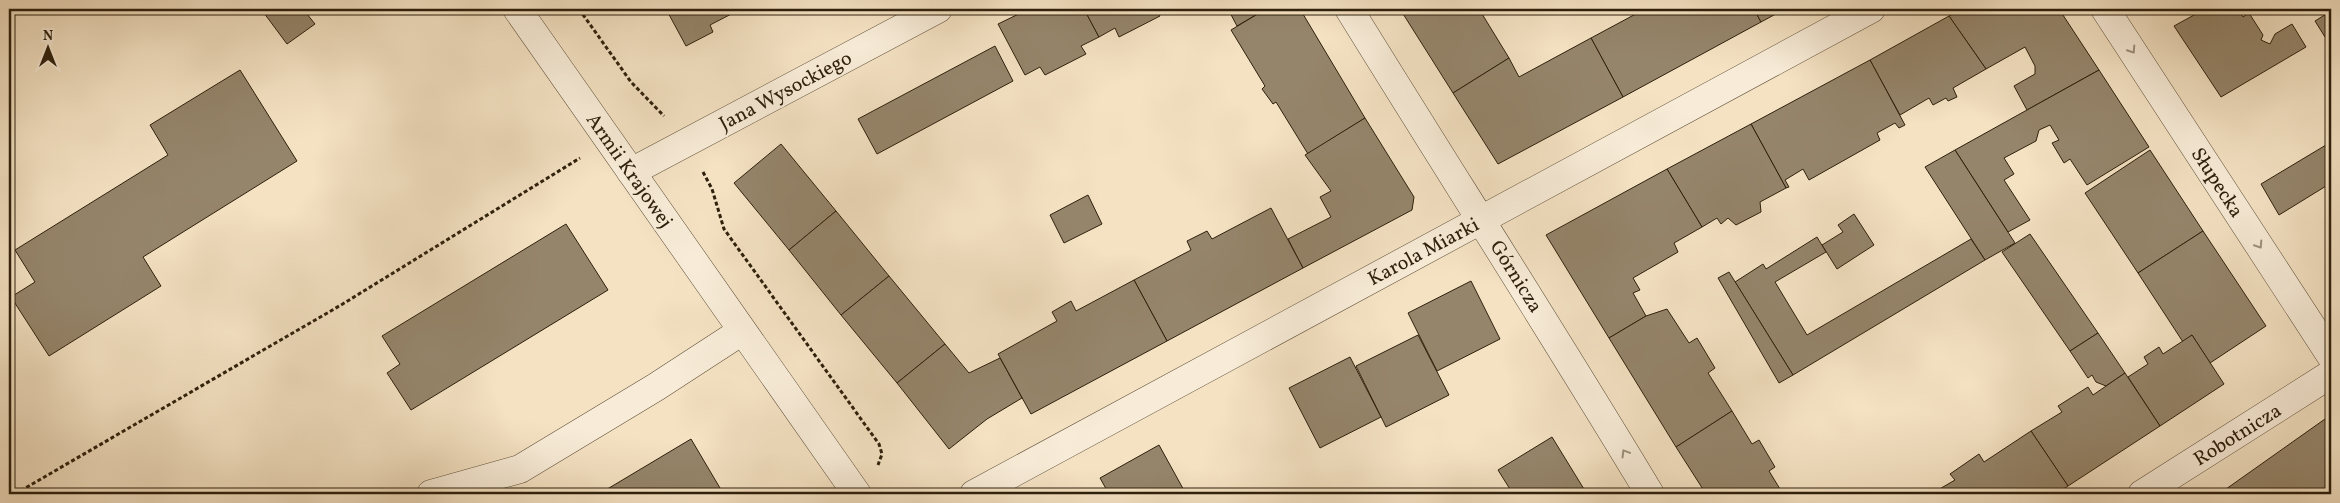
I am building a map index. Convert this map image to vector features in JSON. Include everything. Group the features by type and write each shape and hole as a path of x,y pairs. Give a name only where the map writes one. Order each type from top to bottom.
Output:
{"street":[{"name":"Armii Krajowej","path":"518,9 857,494"},
{"name":"Jana Wysockiego","path":"631,172 938,9"},
{"name":"Górnicza","path":"1349,9 1482,220 1650,494"},
{"name":"Karola Miarki","path":"974,494 1871,9"},
{"name":"Słupecka","path":"2105,9 2331,356"},
{"path":"431,494 520,468 656,387 742,331"},
{"name":"Robotnicza","path":"2142,494 2331,374"}],"path":[{"path":"579,9 631,82 666,118"},
{"path":"15,494 341,305 588,153"},
{"path":"698,165 710,184 724,229 879,444 882,454"}],"building":[{"path":"261,9 303,9 315,24 287,44"},
{"path":"666,9 741,9 710,25 713,32 686,46"},
{"path":"1029,9 1084,9 1099,37 1081,46 1086,54 1045,75 1040,67 1025,75 998,24"},
{"path":"1084,9 1156,9 1160,16 1119,37 1115,28 1099,37"},
{"path":"1228,9 1266,9 1237,26"},
{"path":"1266,9 1300,9 1365,118 1308,154 1276,102 1273,104 1262,89 1265,86 1231,30"},
{"path":"1400,9 1479,9 1509,58 1453,93"},
{"path":"1645,9 1754,9 1761,22 1623,97 1591,38"},
{"path":"1754,9 1785,9 1761,22"},
{"path":"1962,9 2059,9 2099,70 2027,110 2014,86 2035,74 2035,66 2025,47 1986,69 1949,16"},
{"path":"2205,9 2238,9 2243,17 2249,13 2263,35 2261,40 2270,44 2275,34 2292,24 2306,47 2221,97 2174,26"},
{"path":"2331,11 2331,33 2325,37 2315,21"},
{"path":"1949,16 1986,69 1953,88 1957,97 1948,101 1946,98 1933,105 1929,98 1900,115 1870,60"},
{"path":"1591,38 1623,97 1498,164 1453,93 1509,58 1519,77"},
{"path":"995,46 1013,81 877,154 858,119"},
{"path":"1870,60 1905,125 1899,128 1895,123 1877,133 1880,140 1809,180 1803,169 1785,180 1789,187 1786,188 1751,124"},
{"path":"240,70 297,161 143,257 161,286 49,356 11,297 35,282 15,250 168,155 150,125"},
{"path":"2099,70 2149,147 2087,185 2070,159 2064,163 2052,143 2059,140 2050,125 2039,130 2036,141 2004,158 2014,174 2004,180 2030,220 2008,232 1955,150"},
{"path":"1365,118 1414,197 1412,210 1303,268 1288,239 1331,217 1320,197 1331,191 1305,155"},
{"path":"1751,124 1786,188 1760,202 1761,212 1736,225 1728,218 1721,224 1717,218 1702,227 1667,169"},
{"path":"2331,142 2331,183 2279,215 2261,184"},
{"path":"781,144 836,211 789,250 734,183"},
{"path":"1955,150 2015,243 1985,260 1925,167"},
{"path":"2150,150 2203,231 2138,273 2085,193"},
{"path":"1667,169 1702,227 1674,243 1678,252 1633,278 1640,290 1633,293 1646,316 1609,338 1546,235"},
{"path":"1088,195 1102,224 1064,243 1050,215"},
{"path":"1271,208 1303,268 1167,341 1134,280 1191,250 1187,241 1207,231 1212,239"},
{"path":"836,211 889,276 841,315 789,250"},
{"path":"1854,214 1874,245 1837,269 1822,245 1843,232 1838,225"},
{"path":"566,224 608,290 411,410 387,373 400,364 382,336"},
{"path":"2203,231 2266,326 2210,363 2192,335 2183,342 2138,273"},
{"path":"2030,234 2098,333 2070,351 2002,252"},
{"path":"1817,237 1826,252 1775,282 1807,335 1971,239 1985,260 1793,375 1735,282 1763,264 1766,269"},
{"path":"1729,272 1793,375 1779,383 1718,278"},
{"path":"889,276 945,344 897,383 841,315"},
{"path":"1134,280 1167,341 1031,414 998,354 1057,321 1052,312 1071,301 1076,311"},
{"path":"1471,281 1500,339 1437,371 1408,313"},
{"path":"1667,309 1689,343 1697,338 1715,368 1708,373 1732,411 1676,447 1609,338 1646,316"},
{"path":"2098,333 2125,373 2106,386 2096,382 2092,375 2088,378 2070,351"},
{"path":"1418,335 1449,395 1386,427 1356,366"},
{"path":"2192,335 2224,384 2160,426 2128,377 2148,364 2144,357 2159,347 2163,354"},
{"path":"945,344 969,373 1000,358 1022,398 987,419 949,449 897,383"},
{"path":"1350,357 1381,417 1320,448 1289,388"},
{"path":"2125,373 2160,426 2068,486 2031,431 2062,412 2058,406 2088,387 2093,395"},
{"path":"1732,411 1752,444 1759,440 1775,467 1769,471 1783,494 1706,494 1676,447"},
{"path":"2325,419 2331,427 2331,494 2219,494"},
{"path":"2031,431 2068,486 2056,494 1931,494 1955,480 1950,474 1979,454 1984,462"},
{"path":"1552,437 1587,494 1513,494 1498,470"},
{"path":"691,439 720,488 709,494 599,494"},
{"path":"1159,445 1186,494 1109,494 1100,478"}]}
